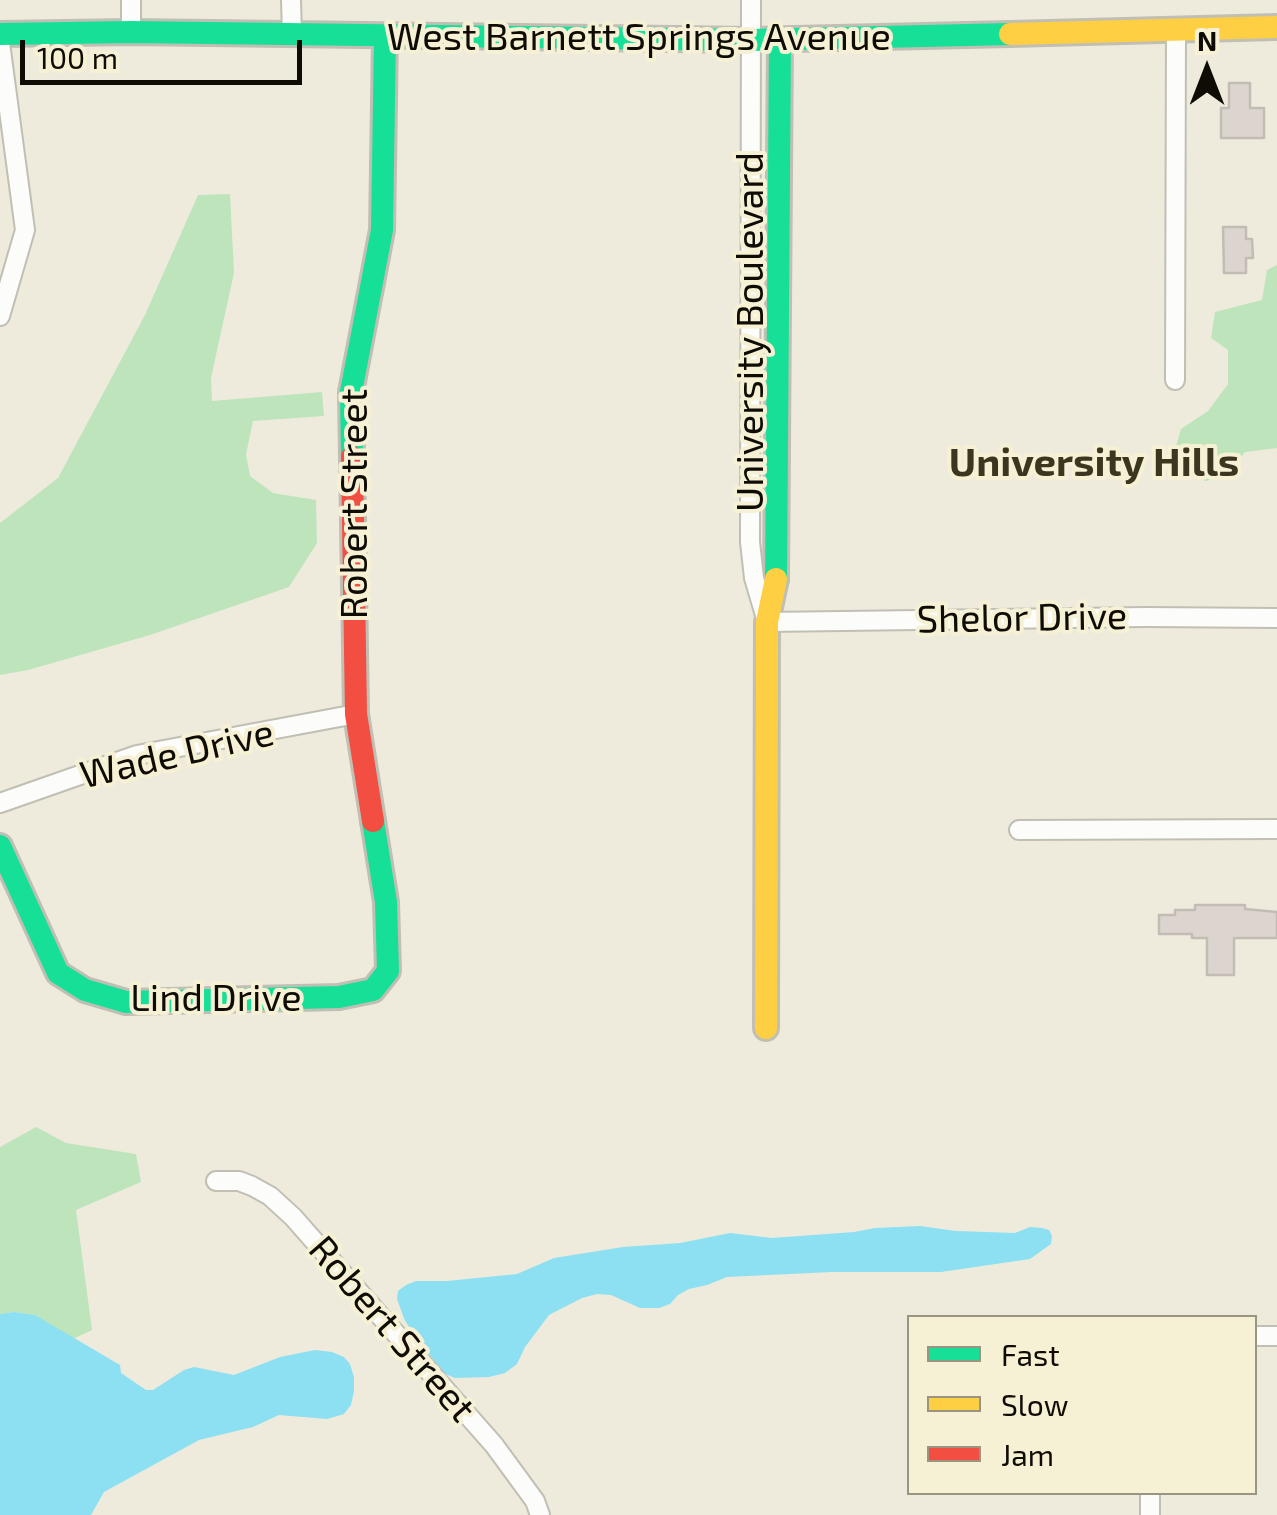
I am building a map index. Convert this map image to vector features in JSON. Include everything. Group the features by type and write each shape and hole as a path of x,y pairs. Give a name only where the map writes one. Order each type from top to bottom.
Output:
{"street":[{"path":"131,0 131,32"},
{"path":"291,0 292,36"},
{"name":"University Boulevard","path":"751,0 750,542 754,578 766,622"},
{"name":"West Barnett Springs Avenue","path":"0,34 131,32 751,40 1277,27"},
{"path":"1175,380 1176,30"},
{"name":"Robert Street","path":"386,38 382,230 350,392 356,714 386,902 388,970"},
{"name":"University Boulevard","path":"766,1028 766,622 777,575 780,39"},
{"path":"0,43 25,230 0,316"},
{"name":"Shelor Drive","path":"766,622 1146,616 1277,618"},
{"name":"Wade Drive","path":"0,803 137,755 356,714"},
{"path":"1019,830 1277,828"},
{"name":"Lind Drive","path":"0,846 58,973 84,990 126,1002 339,997 373,990 388,970"},
{"name":"Robert Street","path":"216,1180 252,1186 293,1217 494,1444 535,1501 540,1515"}],"green space":[{"path":"230,194 234,273 211,378 212,401 322,392 324,416 253,421 246,454 250,476 273,493 316,500 317,543 289,587 150,635 0,675 0,523 58,478 145,315 198,195"},
{"path":"1277,265 1277,448 1245,452 1226,477 1205,481 1172,460 1181,429 1208,411 1228,384 1228,350 1211,338 1215,312 1262,300 1267,270"},
{"path":"36,1127 66,1143 136,1154 141,1182 76,1210 92,1330 73,1339 35,1315 0,1314 0,1147"}],"water":[{"path":"920,1226 1015,1233 1030,1227 1049,1230 1052,1236 1051,1244 1030,1259 941,1272 727,1277 689,1289 659,1308 640,1308 611,1295 597,1294 549,1315 517,1364 505,1373 489,1377 455,1378 443,1373 405,1321 397,1299 398,1291 416,1281 517,1274 554,1258 623,1247 680,1243 730,1233 772,1238"},
{"path":"0,1314 35,1315 120,1365 121,1373 146,1390 153,1390 194,1367 234,1375 280,1357 315,1350 332,1352 350,1364 354,1377 351,1405 344,1414 327,1419 279,1415 253,1427 199,1440 104,1492 91,1515 0,1515"}],"building":[{"path":"1229,83 1250,83 1250,108 1264,108 1264,138 1221,138 1221,108 1229,108"},
{"path":"1223,227 1246,227 1246,239 1252,239 1253,258 1246,258 1246,273 1224,273"},
{"path":"1195,905 1245,905 1245,909 1277,912 1277,938 1234,938 1234,975 1207,975 1207,938 1159,934 1159,915 1195,910"}],"traffic: fast":[{"path":"0,34 131,32 751,40 1010,34"},
{"path":"352,457 351,392 382,230 385,37"},
{"path":"776,579 780,39"},
{"path":"0,846 58,973 85,990 126,1002 339,997 373,990 388,971 386,902 373,821"}],"traffic: slow":[{"path":"1010,34 1277,27"},
{"path":"766,1028 767,622 776,579"}],"traffic: jam":[{"path":"352,457 356,714 373,821"}],"district":[{"name":"University Hills","path":"1094,463"}]}
